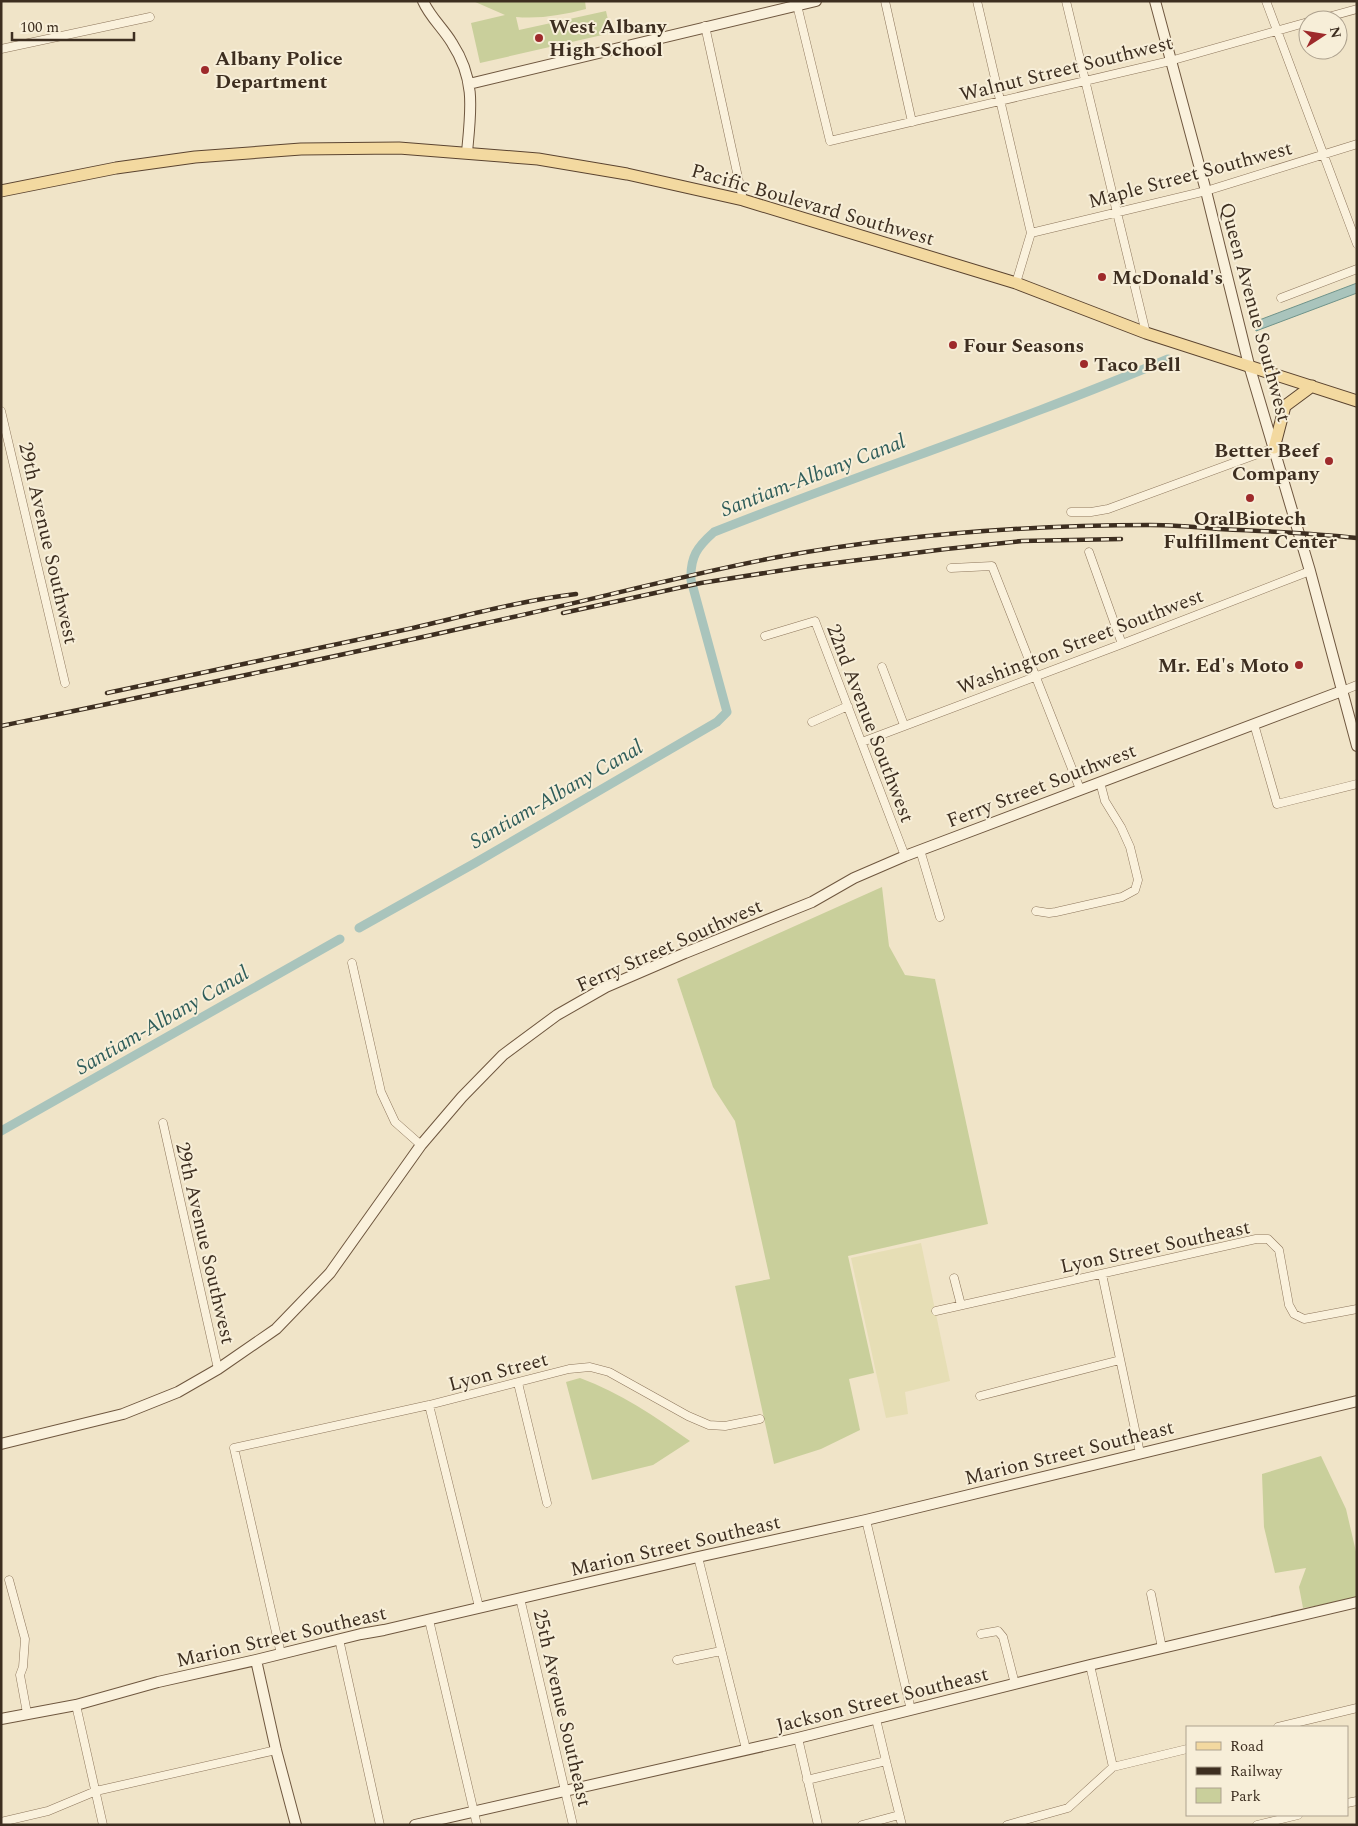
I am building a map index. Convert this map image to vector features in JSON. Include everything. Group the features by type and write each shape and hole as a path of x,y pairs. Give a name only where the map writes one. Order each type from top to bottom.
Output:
{"main road":[{"name":"Pacific Boulevard Southwest","path":"1,191 116,168 251,152 399,148 538,159 618,172 743,200 1016,284 1146,333 1357,401"},
{"path":"1274,448 1284,406 1312,386"}],"street":[{"path":"423,1 428,12 448,36 457,51 469,84 471,109 467,152"},
{"path":"469,84 705,26 816,1"},
{"path":"885,1 912,122"},
{"path":"977,1 1031,233 1016,284"},
{"path":"1066,1 1146,333"},
{"name":"Queen Avenue Southwest","path":"1154,1 1206,191 1249,365 1310,570 1357,746"},
{"path":"1266,1 1357,244"},
{"name":"Walnut Street Southwest","path":"796,6 830,141 1170,60 1298,25"},
{"path":"1,49 150,17"},
{"path":"705,26 743,200"},
{"name":"Maple Street Southwest","path":"1031,233 1206,191 1357,144"},
{"path":"1281,298 1357,269"},
{"name":"29th Avenue Southwest","path":"1,411 65,683"},
{"path":"1071,512 1091,512 1108,509 1274,448"},
{"path":"1089,552 1122,644"},
{"path":"950,568 992,566 1080,789"},
{"name":"Washington Street Southwest","path":"862,742 1122,644 1310,570"},
{"name":"22nd Avenue Southwest","path":"765,636 815,621 905,856"},
{"path":"882,667 904,725"},
{"name":"Ferry Street Southwest","path":"1,1444 123,1414 178,1392 218,1370 276,1329 330,1273 421,1146 462,1096 503,1055 556,1015 606,987 684,953 812,902 854,878 905,856 1357,685"},
{"path":"812,722 848,706"},
{"path":"1254,724 1277,804 1357,784"},
{"path":"1036,910 1049,913 1056,912 1122,897 1135,890 1138,880 1130,848 1121,827 1105,801 1100,782"},
{"path":"920,850 940,917"},
{"path":"352,963 381,1092 395,1122 421,1146"},
{"name":"29th Avenue Southwest","path":"163,1123 218,1370"},
{"name":"Lyon Street Southeast","path":"936,1311 1256,1239 1268,1238 1279,1250 1289,1305 1294,1314 1304,1319 1357,1309"},
{"path":"1102,1274 1140,1452"},
{"path":"954,1278 961,1306"},
{"path":"980,1396 1120,1360"},
{"name":"Lyon Street","path":"281,1654 234,1448 429,1406 569,1369 590,1367 609,1372 688,1416 709,1425 725,1426 760,1419"},
{"path":"518,1383 547,1503"},
{"name":"Marion Street Southeast","path":"1,1720 27,1713 76,1705 158,1682 339,1639 866,1520 1140,1452 1357,1401"},
{"path":"429,1406 479,1607"},
{"path":"866,1520 911,1710"},
{"path":"698,1557 746,1749"},
{"path":"9,1580 25,1640 23,1667 20,1675 27,1713"},
{"path":"1151,1594 1162,1648"},
{"name":"25th Avenue Southeast","path":"520,1598 573,1825"},
{"name":"Jackson Street Southeast","path":"415,1825 798,1738 1090,1665 1357,1602"},
{"path":"429,1620 477,1825"},
{"path":"981,1634 998,1631 1003,1637 1015,1684"},
{"path":"339,1639 380,1825"},
{"path":"677,1660 722,1651"},
{"path":"256,1660 276,1750 296,1825"},
{"path":"1090,1665 1113,1767"},
{"path":"76,1705 103,1825"},
{"path":"1282,1726 1357,1708"},
{"path":"876,1718 902,1825"},
{"path":"798,1738 818,1825"},
{"path":"1007,1825 1068,1808 1113,1767 1186,1749"},
{"path":"1,1822 48,1811 96,1791 276,1750"},
{"path":"807,1780 886,1761"},
{"path":"862,1825 899,1815"},
{"path":"1257,1825 1294,1816"}],"shaded area":[{"path":"921,1243 950,1381 905,1392 908,1414 886,1418 851,1258"}],"green space":[{"path":"473,1 585,1 586,9 543,17 516,17 519,30 606,11 611,33 480,63 471,23 505,15"},
{"path":"882,887 889,946 905,975 935,979 988,1224 848,1256 874,1373 849,1379 860,1430 821,1449 774,1464 735,1286 770,1279 735,1121 713,1087 677,979"},
{"path":"580,1378 623,1398 690,1441 653,1465 592,1480 566,1382"},
{"path":"1321,1456 1346,1509 1357,1556 1357,1599 1303,1608 1299,1587 1306,1568 1275,1573 1264,1527 1262,1474"}],"water":[{"path":"1357,283 1357,293 1256,331 1254,322"}],"waterway":[{"name":"Santiam-Albany Canal","path":"359,928 475,863 717,722 727,712 691,580 693,559 699,548 714,532 999,426 1168,359"},
{"name":"Santiam-Albany Canal","path":"1,1131 340,939"}],"railway":[{"path":"1,726 518,616 741,564 824,549 963,533 1103,525 1176,526 1357,538"},
{"path":"563,613 701,583 803,567 1022,541 1121,539"},
{"path":"107,693 399,631 510,605 576,594"}],"place":[{"name":"West Albany High School","path":"539,38"},
{"name":"Albany Police Department","path":"205,70"},
{"name":"McDonald's","path":"1102,277"},
{"name":"Four Seasons","path":"953,345"},
{"name":"Taco Bell","path":"1084,364"},
{"name":"Better Beef Company","path":"1329,461"},
{"name":"OralBiotech Fulfillment Center","path":"1250,498"},
{"name":"Mr. Ed's Moto","path":"1299,665"}]}
